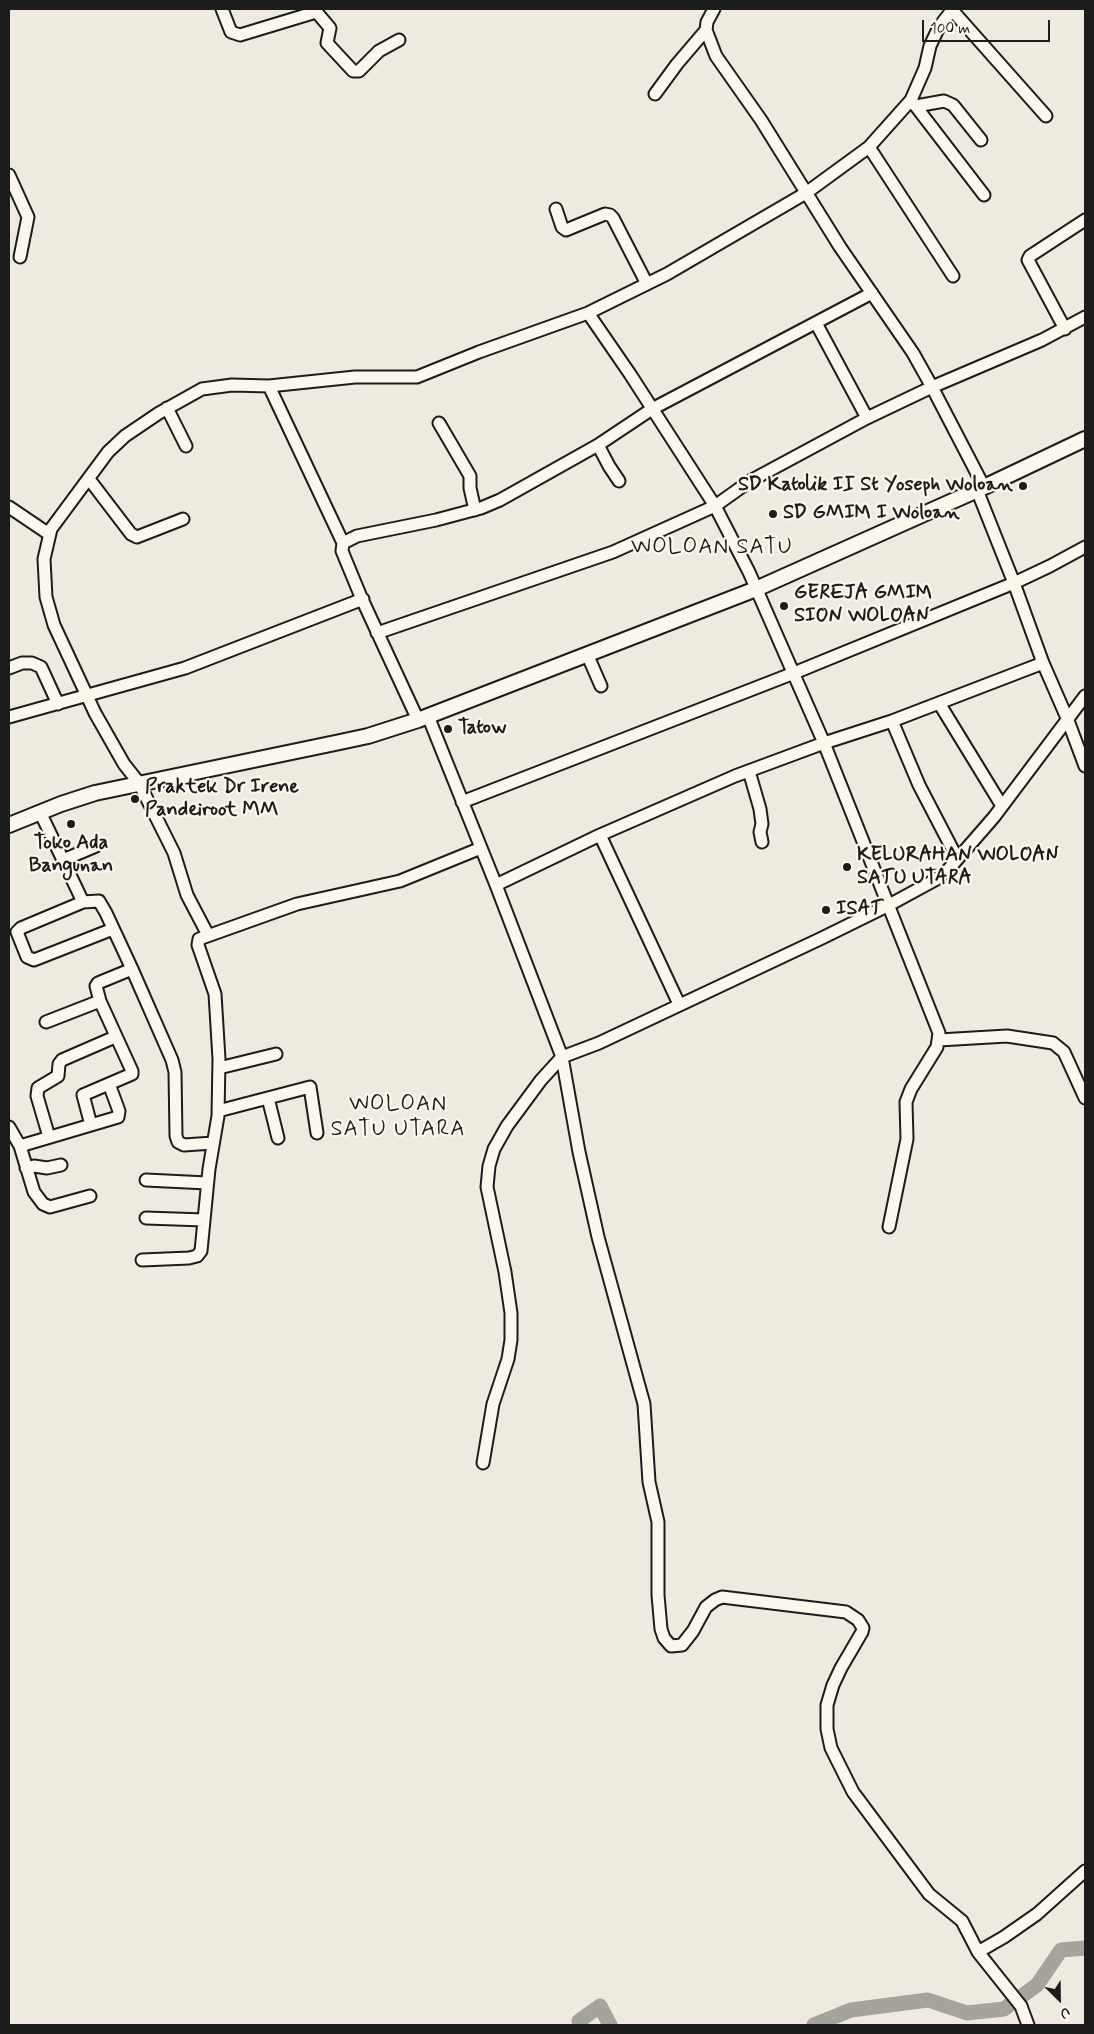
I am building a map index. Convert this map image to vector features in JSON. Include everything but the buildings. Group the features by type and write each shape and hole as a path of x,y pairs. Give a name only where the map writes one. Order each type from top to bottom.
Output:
{"main road":[{"path":"9,825 78,798 138,783 368,736 423,718 756,589 1085,439"}],"street":[{"path":"222,9 231,32 240,35 315,10 330,28 327,43 353,71 359,70 379,51 399,40"},
{"path":"714,9 707,22 706,30 716,56 761,120 806,193 913,353 932,387 980,488 1043,663 1068,718 1085,766"},
{"path":"208,935 193,909 174,853 138,783 115,748 87,697 49,612 44,580 44,560 49,534 56,521 115,445 167,408 193,393 213,386 269,386 348,378 417,377 479,352 588,313 667,274 806,193 869,147 913,103 930,46 939,27 952,9 1046,116"},
{"path":"655,94 706,30"},
{"path":"913,103 944,101 953,106 981,140"},
{"path":"913,103 984,195"},
{"path":"869,147 953,276"},
{"path":"9,175 28,217 20,257"},
{"path":"556,209 562,227 566,230 605,214 610,214 646,284"},
{"path":"1065,329 1028,260 1030,256 1085,220"},
{"path":"343,543 357,536 475,510 515,493 598,445 652,409 872,293"},
{"path":"588,313 715,506 756,589 824,743 939,1033 937,1047 910,1089 906,1102 907,1139 889,1227"},
{"path":"377,633 612,552 715,506 758,477 867,418 932,387 1065,329 1085,317"},
{"path":"816,323 867,418"},
{"path":"269,386 343,543 342,551 377,633 423,718 462,802 562,1057 579,1152 598,1237 644,1404 649,1482 658,1522 658,1595 661,1629 664,1638 671,1646 682,1645 688,1639 706,1607 722,1596 846,1612 858,1620 863,1628 862,1632 833,1685 828,1705 827,1729 831,1748 853,1792 929,1894 961,1919 978,1952 1021,2006 1028,2025"},
{"path":"167,408 186,446"},
{"path":"439,423 470,476 470,488 475,510"},
{"path":"598,445 608,466 619,481"},
{"path":"89,479 130,534 137,537 183,520"},
{"path":"9,507 49,534"},
{"path":"462,802 794,673 1014,583 1085,547"},
{"path":"9,717 87,697 185,668 363,599"},
{"path":"587,654 601,686"},
{"path":"9,668 22,663 32,663 41,667 58,704"},
{"path":"496,885 600,834 748,771 939,703 1043,663"},
{"path":"483,1463 493,1404 508,1359 512,1313 487,1187 489,1166 494,1149 507,1126 541,1080 562,1057 599,1043 889,906 936,880 947,871 1002,806 1085,696"},
{"path":"939,703 1002,806"},
{"path":"892,720 919,785 957,858"},
{"path":"748,771 758,801 762,824 760,832 762,842"},
{"path":"40,812 83,902"},
{"path":"600,834 679,1004"},
{"path":"63,860 96,846"},
{"path":"142,1260 190,1258 197,1256 201,1251 207,1183 218,1111 219,1068 216,994 198,945 199,939 208,935 215,935 269,912 400,881 481,848"},
{"path":"113,929 34,960 28,958 18,937 18,929 83,902 99,902 113,929 132,969 172,1060 176,1136 178,1142 184,1145 213,1143"},
{"path":"91,1125 82,1097 87,1092 132,1074 100,1001 97,985 132,969"},
{"path":"46,1022 100,1001"},
{"path":"939,1040 1008,1036 1053,1044 1064,1052 1085,1098"},
{"path":"49,1137 37,1096 38,1088 58,1076 58,1064 62,1060 115,1037"},
{"path":"219,1068 276,1054"},
{"path":"20,1146 119,1116 109,1084"},
{"path":"218,1111 310,1087 317,1133"},
{"path":"268,1098 278,1138"},
{"path":"9,1128 20,1146 34,1192 38,1199 46,1206 50,1207 90,1196"},
{"path":"26,1168 34,1166 46,1168 61,1165"},
{"path":"146,1180 207,1183"},
{"path":"146,1218 204,1220"},
{"path":"978,1952 1037,1914 1085,1871"}],"waterway":[{"path":"814,2025 851,2010 928,2000 967,2013 1004,2009 1037,1985 1061,1950 1085,1948"},
{"path":"581,2025 579,2021 600,2006 610,2025"}],"place":[{"name":"SD Katolik II St Yoseph Woloan","path":"1023,486"},
{"name":"SD GMIM I Woloan","path":"773,514"},
{"name":"GEREJA GMIM SION WOLOAN","path":"784,606"},
{"name":"Tatow","path":"448,729"},
{"name":"Praktek Dr Irene Pandeiroot MM","path":"135,799"},
{"name":"Toko Ada Bangunan","path":"71,824"},
{"name":"KELURAHAN WOLOAN SATU UTARA","path":"847,867"},
{"name":"ISAT","path":"826,910"}],"district":[{"name":"WOLOAN SATU","path":"712,548"},
{"name":"WOLOAN SATU UTARA","path":"398,1118"}]}
